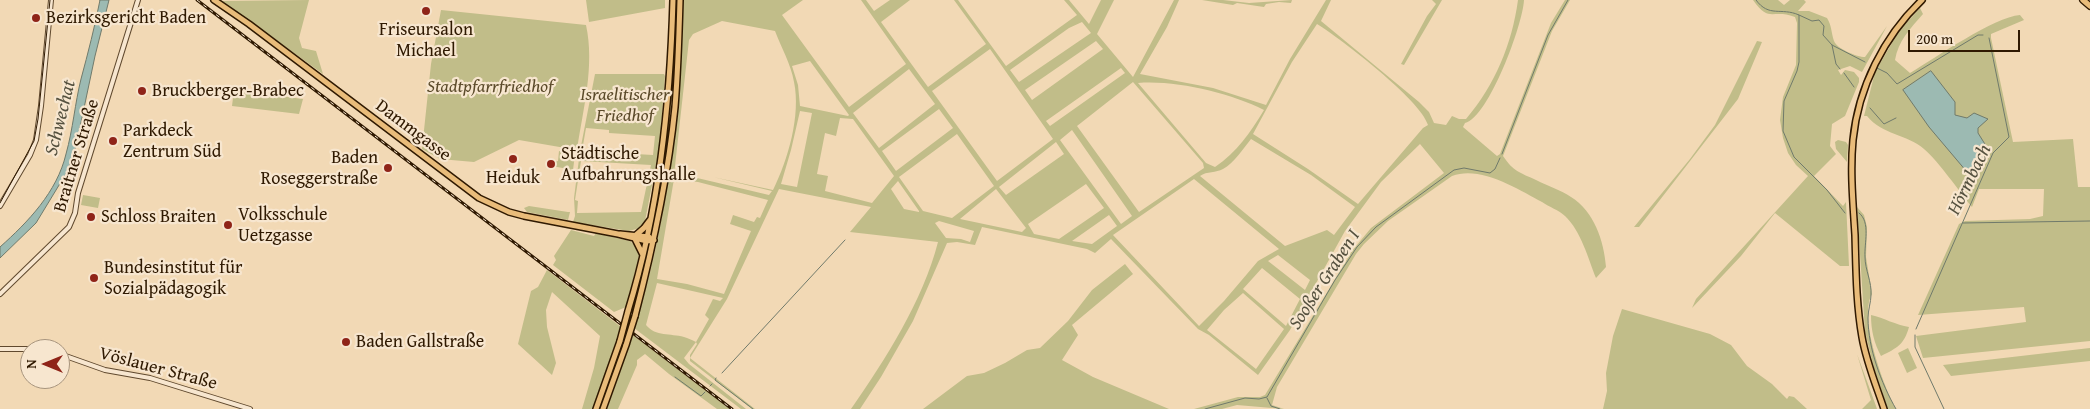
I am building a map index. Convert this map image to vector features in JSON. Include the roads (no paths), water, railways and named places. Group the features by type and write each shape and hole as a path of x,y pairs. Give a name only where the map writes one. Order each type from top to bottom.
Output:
{"highway":[{"path":"2083,0 2090,6"}],"main road":[{"name":"Dammgasse","path":"214,0 249,24 479,198 501,209 524,216 654,240"},
{"path":"596,409 620,341 651,218 664,137 673,0"},
{"path":"603,409 635,316 654,240 664,187 675,106 680,0"},
{"path":"1884,409 1867,358 1859,316 1852,181 1853,139 1860,104 1876,63 1887,42 1903,20 1922,0"},
{"path":"643,255 636,237 651,218"}],"street":[{"name":"Braitner Straße","path":"0,294 64,233 72,220 78,193 138,0"},
{"path":"0,206 30,155 36,140 42,106 50,1"},
{"path":"0,349 20,349"},
{"name":"Vöslauer Straße","path":"70,358 105,370 150,378 250,409"}],"water":[{"path":"100,0 109,0 76,146 67,172 36,223 0,258 0,247 31,217 49,194 62,168"},
{"path":"1931,71 1955,102 1955,115 1967,118 1974,113 1988,119 1978,128 1978,133 1988,149 1985,156 1967,172 1929,127 1903,90"}],"waterway":[{"name":"Sooßer Graben I","path":"1502,154 1548,35 1568,0"},
{"name":"Hörmbach","path":"1756,0 1771,11 1799,15 1799,62 1784,101 1783,131 1794,157 1827,190 1845,213"},
{"name":"Hörmbach","path":"1799,15 1812,21 1819,20 1824,26 1823,35 1832,45 1865,62"},
{"name":"Hörmbach","path":"1877,68 1887,73 1897,84 1978,35 1983,35"},
{"name":"Hörmbach","path":"1916,329 1993,153 2009,137 1989,38"},
{"path":"1832,45 1836,64 1840,69"},
{"path":"1844,73 1854,87"},
{"path":"1870,108 1884,124 1896,118"},
{"name":"Sooßer Graben I","path":"1205,409 1245,398 1259,399 1267,397 1335,280 1357,247 1376,227 1454,170 1464,168 1490,173 1495,169 1500,158"},
{"name":"Hörmbach","path":"1859,213 1863,217 1866,227 1865,262 1871,290 1868,318 1870,341 1885,388 1896,409"},
{"path":"1963,223 2090,221"},
{"path":"722,373 845,240"},
{"name":"Hörmbach","path":"1915,335 1915,347 1944,409"},
{"path":"675,377 701,396 705,392"},
{"path":"716,378 715,380 753,409"},
{"path":"1267,398 1271,406 1280,409"}],"tram line":[{"path":"0,203 34,141 50,0"}],"railway":[{"path":"197,0 732,409"}],"place":[{"name":"Friseursalon Michael","path":"426,11"},
{"name":"Bezirksgericht Baden","path":"36,18"},
{"name":"Bruckberger-Brabec","path":"142,91"},
{"name":"Parkdeck Zentrum Süd","path":"113,141"},
{"name":"Heiduk","path":"513,159"},
{"name":"Städtische Aufbahrungshalle","path":"551,164"},
{"name":"Baden Roseggerstraße","path":"388,168"},
{"name":"Schloss Braiten","path":"91,217"},
{"name":"Volksschule Uetzgasse","path":"228,225"},
{"name":"Bundesinstitut für Sozialpädagogik","path":"94,278"},
{"name":"Baden Gallstraße","path":"346,342"}],"park label":[{"name":"Stadtpfarrfriedhof","path":"490,87"},
{"name":"Israelitischer Friedhof","path":"625,105"}],"water label":[{"name":"Schwechat","path":"61,118"}]}
